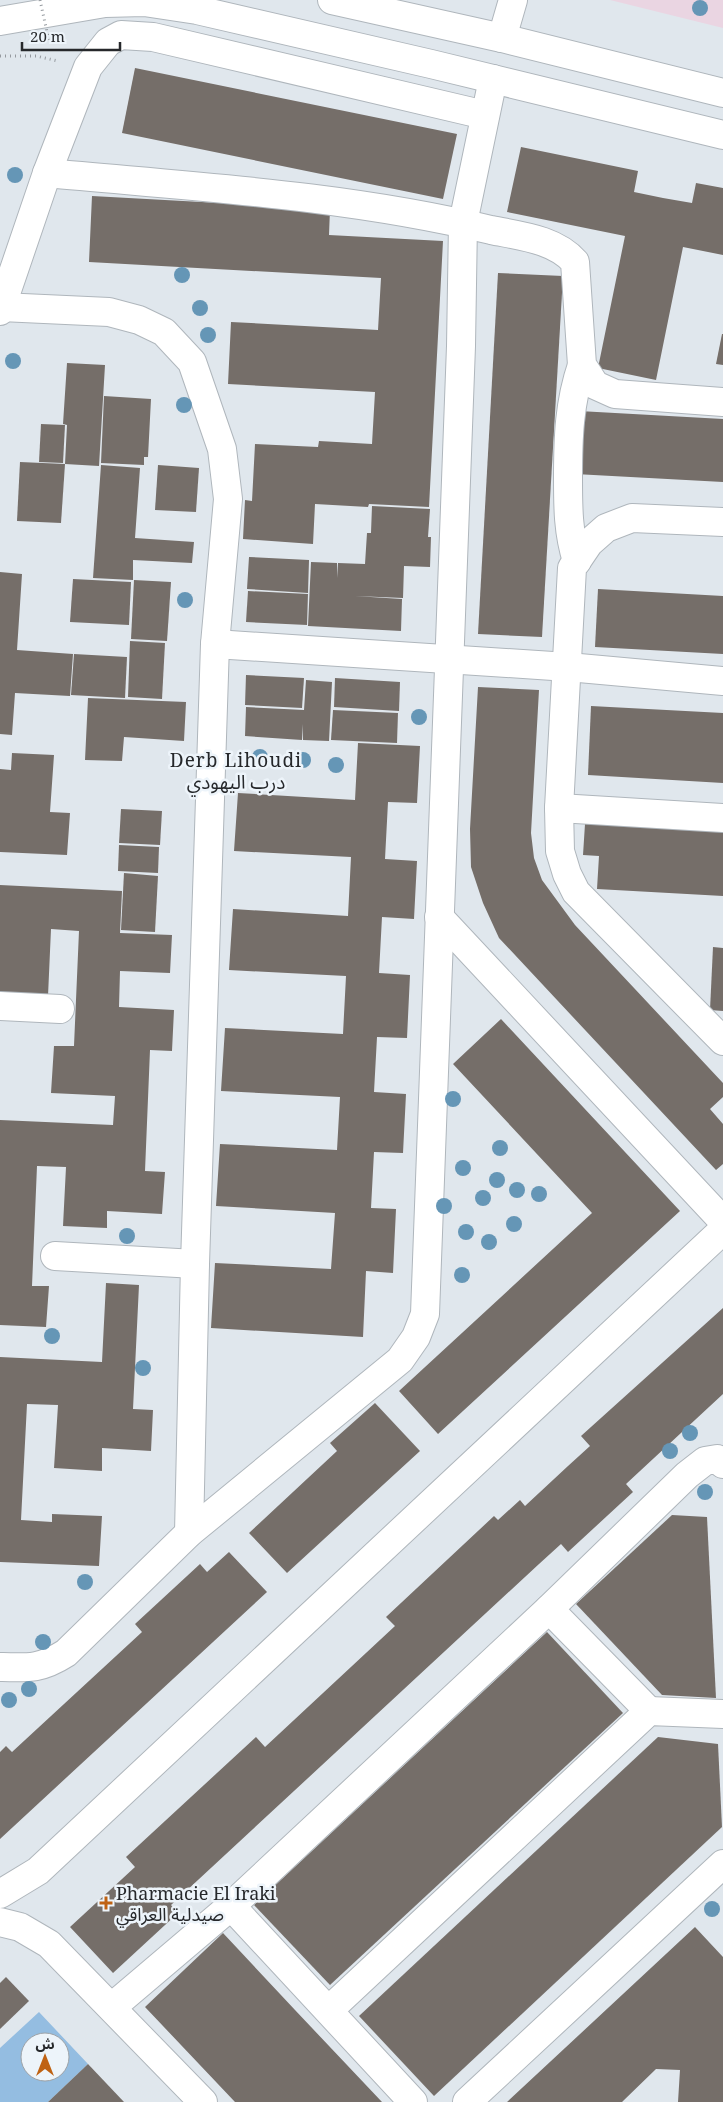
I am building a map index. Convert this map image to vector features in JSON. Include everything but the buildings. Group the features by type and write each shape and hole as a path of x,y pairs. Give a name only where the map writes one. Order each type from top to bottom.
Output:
{"street":[{"path":"332,0 502,38 723,93"},
{"path":"502,38 511,0"},
{"path":"0,21 105,3 144,2 196,10 723,135"},
{"path":"189,1532 195,1264 215,644 228,499 222,449 192,362 164,332 139,320 109,312 1,309 47,173 88,67 108,42 121,35 134,34 485,115"},
{"path":"0,1667 25,1668 48,1665 66,1653 189,1532 400,1360 416,1337 424,1314 461,346 463,223 493,79"},
{"path":"47,173 307,197 463,223 544,242 567,252 575,262 582,365 573,392 568,423 568,522 570,542 577,561"},
{"path":"582,365 595,385 615,394 723,402"},
{"path":"723,522 632,518 606,528 589,543 572,568 559,808 560,850 576,892 723,1041"},
{"path":"215,644 568,667 723,681"},
{"path":"559,808 723,818"},
{"path":"439,917 723,1222"},
{"path":"0,1006 60,1009"},
{"path":"0,1894 38,1871 723,1230"},
{"path":"55,1256 195,1264"},
{"path":"112,2007 231,1906 549,1609 687,1475 705,1461 717,1459 723,1464"},
{"path":"549,1609 649,1711 723,1714"},
{"path":"329,2010 649,1711"},
{"path":"467,2102 723,1864"},
{"path":"231,1906 413,2102"},
{"path":"0,1922 20,1927 49,1944 203,2102"}],"path":[{"path":"40,0 49,41"},
{"path":"0,56 36,56 88,67"}],"shaded area":[{"path":"610,0 723,0 723,28"},
{"path":"39,2012 58,2032 20,2032 20,2082 69,2082 48,2102 0,2102 0,2048"},
{"path":"70,2045 88,2064 70,2081"}],"place":[{"name":"Pharmacie El Iraki صيدلية العراقي","path":"106,1903"}],"district":[{"name":"Derb Lihoudi درب اليهودي","path":"236,771"}]}
